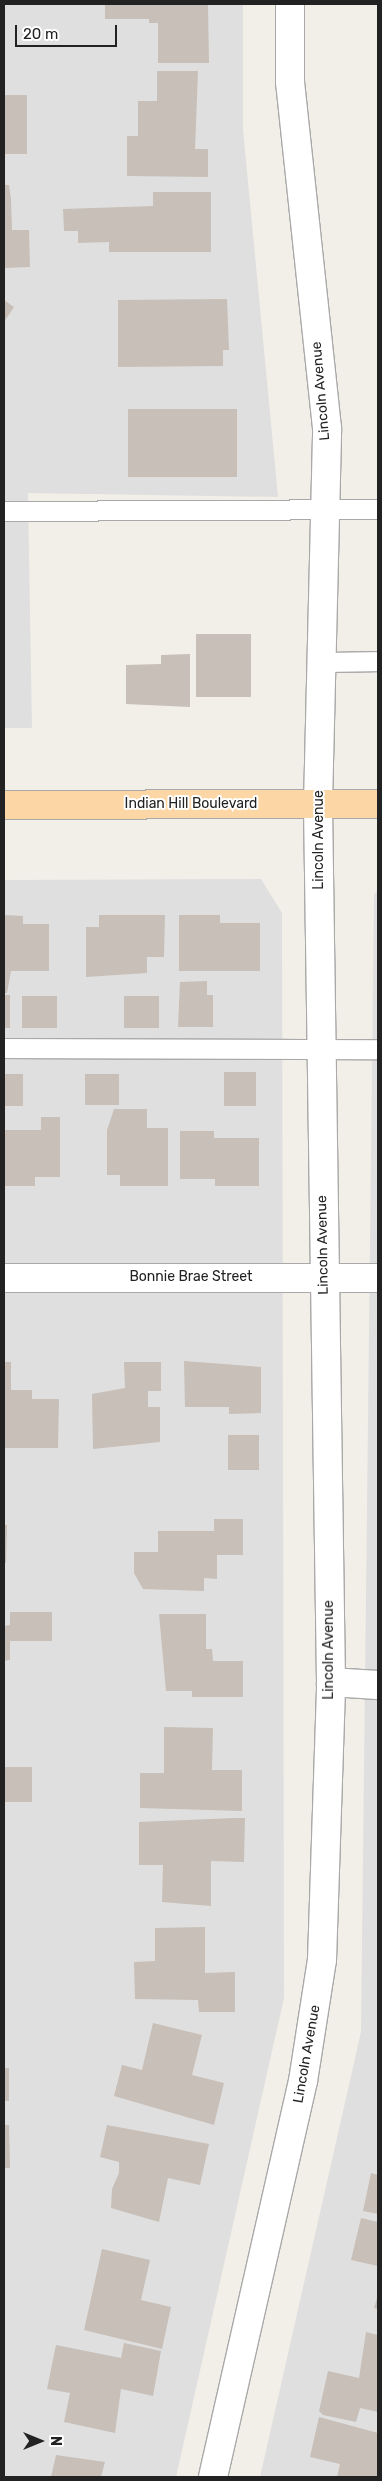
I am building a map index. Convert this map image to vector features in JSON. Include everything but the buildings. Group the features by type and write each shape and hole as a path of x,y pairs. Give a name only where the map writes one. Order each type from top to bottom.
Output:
{"main road":[{"name":"Indian Hill Boulevard","path":"4,805 378,804"}],"street":[{"name":"Lincoln Avenue","path":"213,2477 304,2081 322,1960 331,1682 323,1276 318,804 327,428 290,82 290,4"},
{"name":"Bonnie Brae Street","path":"4,1278 323,1276 378,1278"},
{"path":"331,1682 378,1684"}],"lane":[{"path":"4,511 378,509"},
{"path":"321,662 378,661"},
{"path":"4,1048 378,1049"}],"shaded area":[{"path":"4,4 243,4 243,129 278,497 28,493 32,728 4,728"},
{"path":"261,879 282,913 284,1998 176,2477 4,2477 4,880"},
{"path":"378,889 378,2477 260,2477 361,2032 374,895"}]}
